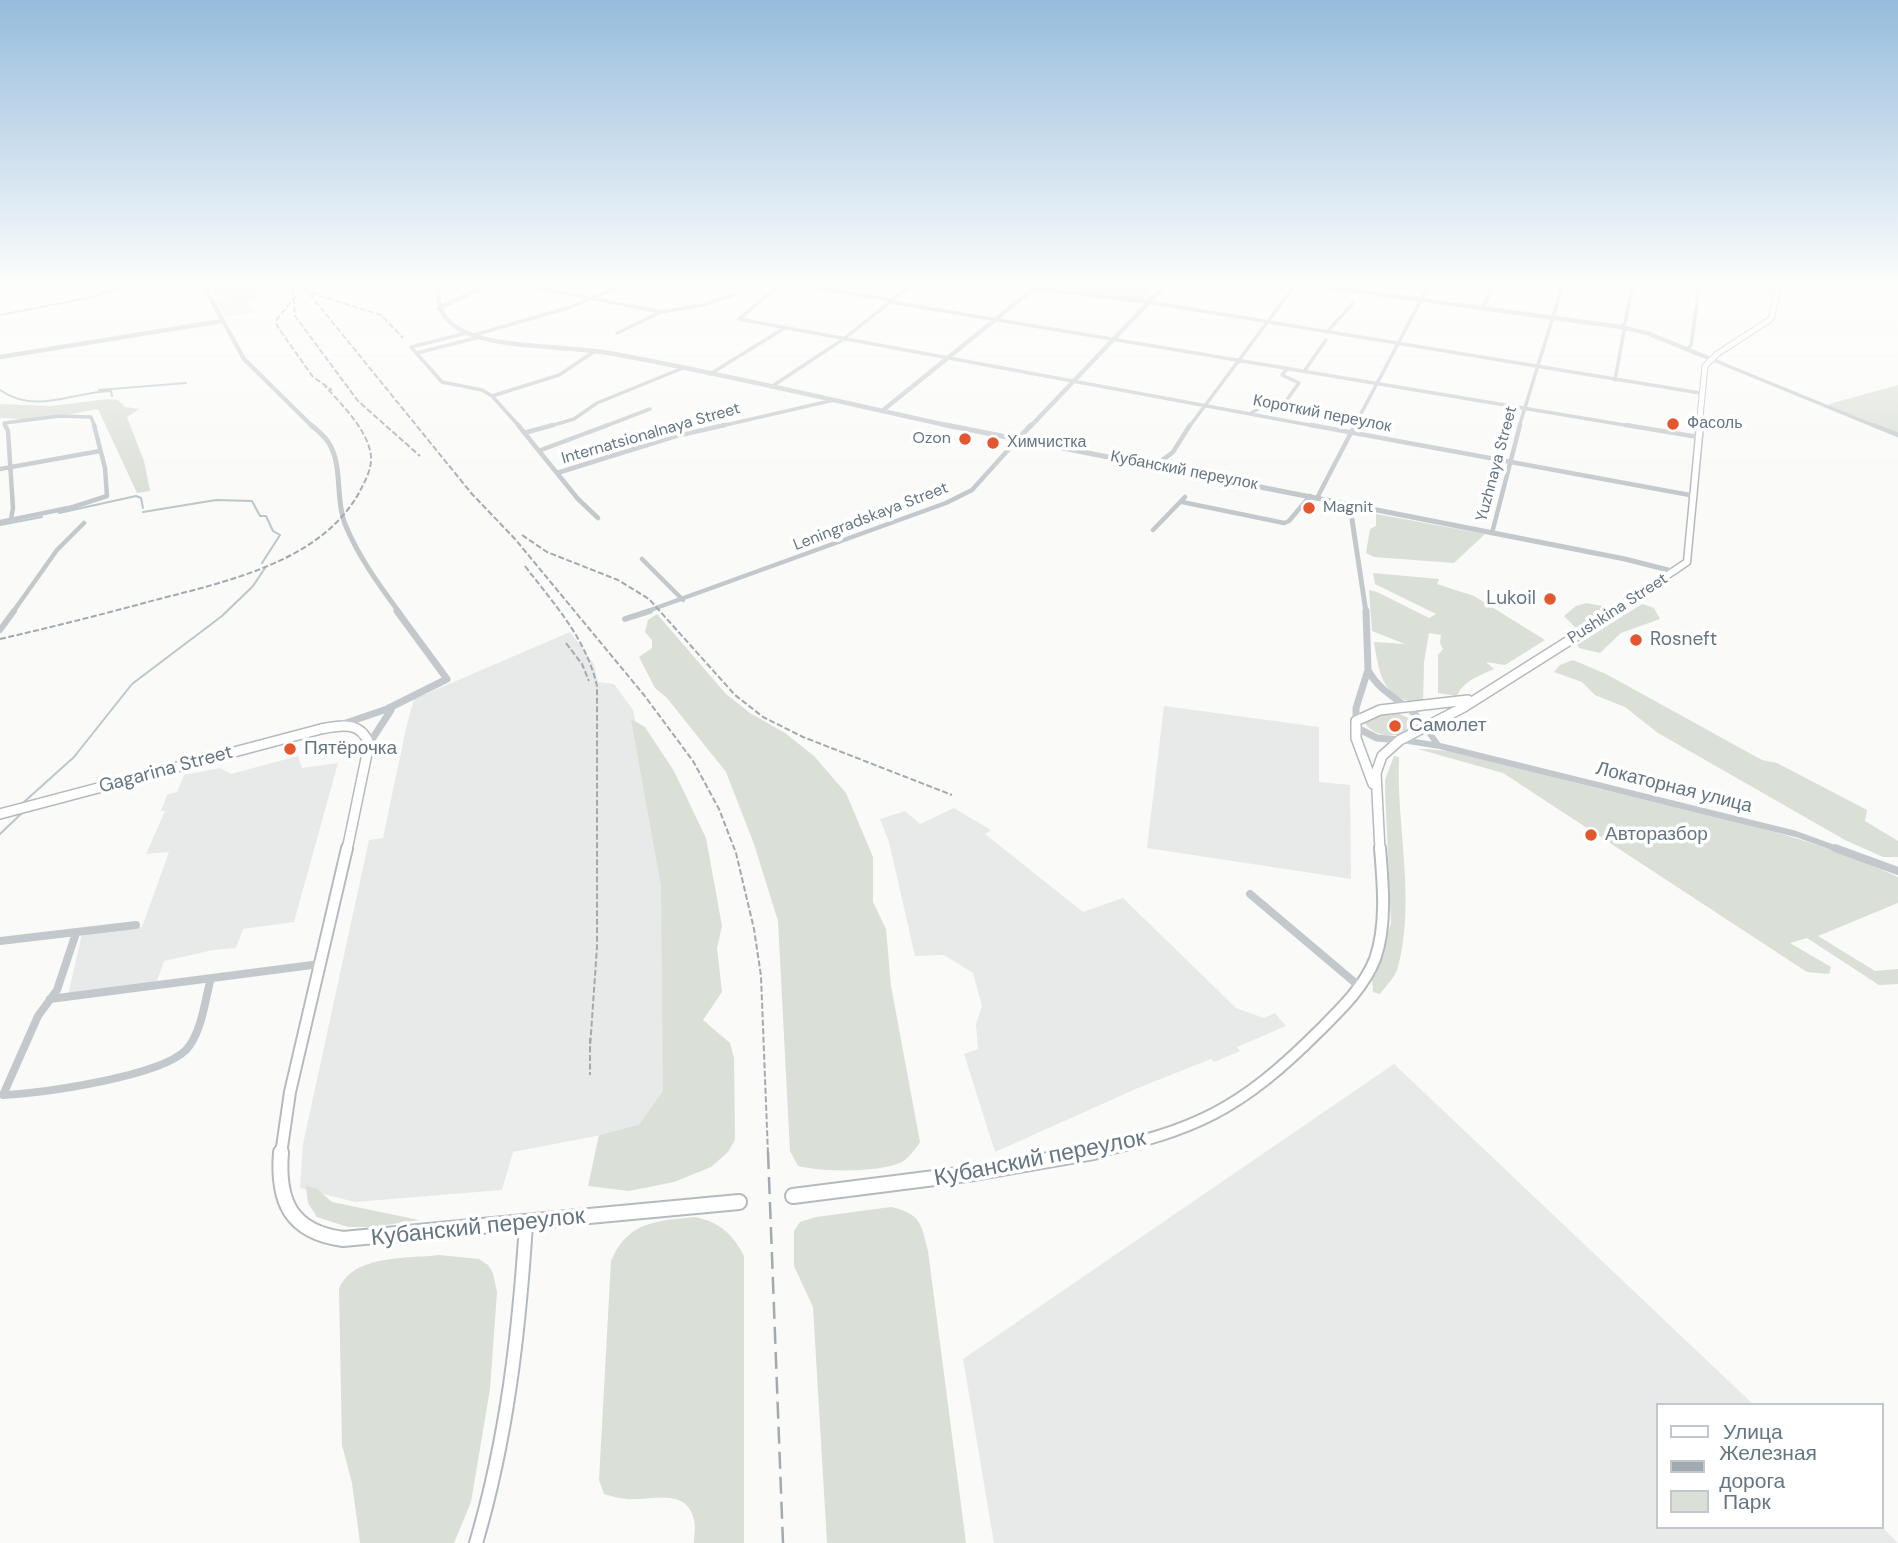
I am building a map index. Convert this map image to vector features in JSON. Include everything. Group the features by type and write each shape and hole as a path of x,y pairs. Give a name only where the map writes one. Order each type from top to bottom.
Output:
{"main road":[{"path":"1711,359 1720,353"},
{"name":"Pushkina Street","path":"1424,727 1479,696 1676,572 1687,562 1695,496 1700,393 1705,366 1711,359"},
{"name":"Pushkina Street","path":"1355,724 1379,710 1449,705 1479,696"},
{"name":"Кубанский переулок","path":"1355,724 1361,754 1376,790"},
{"name":"Gagarina Street","path":"0,814 332,726 349,725 360,728 366,734 369,744"},
{"name":"Кубанский переулок","path":"793,1196 948,1178 1111,1149 1184,1128 1226,1110 1250,1093 1288,1062 1367,976 1377,949 1381,924 1377,764 1387,749 1424,727"},
{"path":"320,964 356,813 369,744"},
{"name":"Кубанский переулок","path":"320,964 285,1122 281,1159 284,1200 290,1213 303,1227 318,1236 354,1240 739,1202"},
{"path":"476,1543 494,1486 505,1431 519,1340 526,1224"}],"street":[{"path":"0,357 25,353"},
{"name":"Gagarina Street","path":"239,353 329,442 335,457 341,511 346,526 376,581 447,680 397,705 332,726"},
{"path":"417,353 442,382 482,390 492,396 598,518"},
{"path":"492,396 558,376 594,353"},
{"name":"Кубанский переулок","path":"606,353 1018,439 1649,564 1676,572"},
{"path":"710,374 744,353"},
{"path":"771,387 822,353"},
{"name":"Короткий переулок","path":"929,353 1695,496"},
{"path":"882,411 956,353"},
{"name":"Leningradskaya Street","path":"625,619 683,600 966,494 1102,353"},
{"path":"1199,353 1698,437"},
{"path":"1156,466 1172,452 1243,353"},
{"path":"1305,370 1317,353"},
{"path":"1317,498 1393,353"},
{"path":"1450,353 1700,393"},
{"name":"Yuzhnaya Street","path":"1492,533 1524,408 1541,353"},
{"path":"1615,380 1620,353"},
{"path":"1697,353 1898,435"},
{"path":"524,433 574,419 597,403 683,368"},
{"path":"1251,413 1265,405 1283,405 1299,383 1282,375 1288,368"},
{"name":"Internatsionalnaya Street","path":"557,473 676,436 834,400"},
{"path":"541,450 649,409"},
{"path":"0,522 104,499 108,493 108,482 100,451 100,436 92,419 88,416 4,423 8,431 13,508 11,519"},
{"path":"0,469 100,451"},
{"name":"Кубанский переулок","path":"1153,530 1184,499 1283,523 1289,521 1310,496"},
{"name":"Кубанский переулок","path":"1337,502 1351,513 1362,575 1368,671 1356,708 1355,724"},
{"path":"0,631 54,553 84,523"},
{"path":"642,559 683,600"},
{"path":"1368,671 1377,689 1420,718 1440,746"},
{"path":"369,744 385,716 397,705"},
{"path":"1355,724 1377,738 1400,740"},
{"name":"Локаторная улица","path":"1400,740 1440,746 1796,834 1898,871"},
{"path":"1251,894 1359,986"},
{"path":"0,941 136,925"},
{"path":"76,933 57,990 38,1016 3,1095 18,1095 91,1081 162,1066 179,1058 189,1047 211,978"},
{"path":"50,999 320,964"}],"shaded area":[{"path":"570,632 594,664 598,682 614,684 633,710 662,854 677,1089 643,1127 513,1152 502,1190 355,1202 300,1188 303,1144 369,840 383,838 414,699"},
{"path":"1164,706 1319,727 1319,782 1350,785 1351,879 1147,848"},
{"path":"298,756 302,768 338,763 294,922 243,929 236,948 213,950 164,961 156,984 68,995 82,934 142,927 169,852 146,854 165,811 161,811 167,795 177,792 184,775 220,768 231,774"},
{"path":"954,808 991,830 985,834 1083,912 1123,898 1236,1008 1264,1018 1275,1013 1286,1026 1237,1047 1240,1051 1214,1062 1211,1059 1138,1088 995,1152 964,1054 978,1049 976,1024 982,1006 973,973 944,955 915,956 889,842 880,819 905,811 920,824"},
{"path":"1394,1064 1752,1403 1657,1403 1657,1529 1884,1529 1898,1543 994,1543 963,1359"}],"green space":[{"path":"1898,385 1898,434 1828,406 1829,404"},
{"path":"118,400 125,407 139,409 127,417 144,461 150,491 137,493 98,409 38,420 0,418 0,404 51,406"},
{"path":"1376,514 1485,534 1454,563 1374,557 1366,553 1370,529 1376,526"},
{"path":"1373,573 1439,579 1437,584 1474,596 1545,640 1505,665 1486,662 1494,669 1468,682 1457,696 1438,693 1438,655 1443,649 1440,643 1441,635 1429,633 1424,662 1423,704 1409,701 1391,691 1381,676 1374,642 1405,644 1372,631 1369,590 1429,618 1436,614 1375,584"},
{"path":"1586,603 1613,608 1579,631 1564,616 1576,606"},
{"path":"1642,604 1654,608 1660,619 1621,633 1600,653 1579,648 1577,645"},
{"path":"657,614 726,694 814,756 846,793 873,857 873,902 886,929 891,986 920,1142 902,1162 865,1170 820,1169 798,1166 790,1151 778,921 754,844 726,772 667,698 655,688 639,657 652,648 652,640 645,632 648,620"},
{"path":"1573,660 1606,674 1762,760 1777,763 1867,810 1865,821 1898,841 1898,857 1883,857 1845,840 1658,733 1625,707 1595,695 1582,682 1554,672 1560,665"},
{"path":"1395,712 1413,720 1413,729 1388,735 1376,732 1366,725 1366,721 1380,713"},
{"path":"631,719 645,727 674,771 706,838 722,926 717,948 722,992 703,1020 730,1043 734,1058 735,1140 728,1152 711,1167 674,1182 629,1191 588,1186 599,1135 639,1125 663,1091 661,886"},
{"path":"1418,749 1479,757 1742,823 1821,846 1898,877 1898,903 1818,936 1875,971 1898,969 1898,984 1879,985 1807,938 1790,943 1831,967 1829,974 1807,972 1503,773"},
{"path":"1394,756 1399,757 1405,915 1398,967 1380,994 1373,992 1372,976 1391,923 1385,780"},
{"path":"306,1186 317,1189 332,1202 419,1220 372,1227 348,1227 317,1217 308,1203"},
{"path":"891,1207 908,1213 918,1221 928,1251 966,1543 827,1543 813,1307 794,1266 794,1231 800,1222 816,1217"},
{"path":"695,1217 724,1230 744,1256 744,1543 694,1543 694,1520 690,1509 684,1503 675,1499 626,1499 604,1494 599,1480 611,1261 626,1238 635,1231 656,1222"},
{"path":"439,1255 479,1259 488,1265 493,1273 497,1292 490,1389 471,1502 454,1543 360,1543 352,1483 342,1445 339,1289 356,1269 369,1264 397,1258"}],"waterway":[{"path":"99,390 186,383"},
{"path":"0,390 27,401 41,402 96,392 111,391 112,396"},
{"path":"59,513 136,496 141,498 143,508"},
{"path":"143,512 216,500 252,501 260,516 266,516 273,531 280,535 262,563"},
{"path":"0,525 42,517"},
{"path":"24,802 74,757 132,684 222,616 253,586 265,568"},
{"path":"0,834 22,813"}],"railway":[{"path":"296,353 313,377 332,390"},
{"path":"322,353 358,401 420,456"},
{"path":"357,353 472,494 515,539 644,695 693,761 719,809 736,853 754,929 761,976 768,1154"},
{"path":"0,639 234,578 294,554 320,537 342,516 360,491 371,461 369,446 360,427 325,386"},
{"path":"522,535 547,552 618,580 649,599 735,695 763,717 803,737 952,795"},
{"path":"525,566 577,637 597,686 597,947 590,1048"},
{"path":"566,643 582,664 589,681"},
{"path":"590,1038 590,1048"},
{"path":"590,1048 590,1075"},
{"path":"768,1152 783,1543"}],"place":[{"name":"Фасоль","path":"1673,424"},
{"name":"Ozon","path":"965,439"},
{"name":"Химчистка","path":"993,443"},
{"name":"Magnit","path":"1309,508"},
{"name":"Lukoil","path":"1550,599"},
{"name":"Rosneft","path":"1636,640"},
{"name":"Самолет","path":"1395,726"},
{"name":"Пятёрочка","path":"290,749"},
{"name":"Авторазбор","path":"1591,835"}]}
